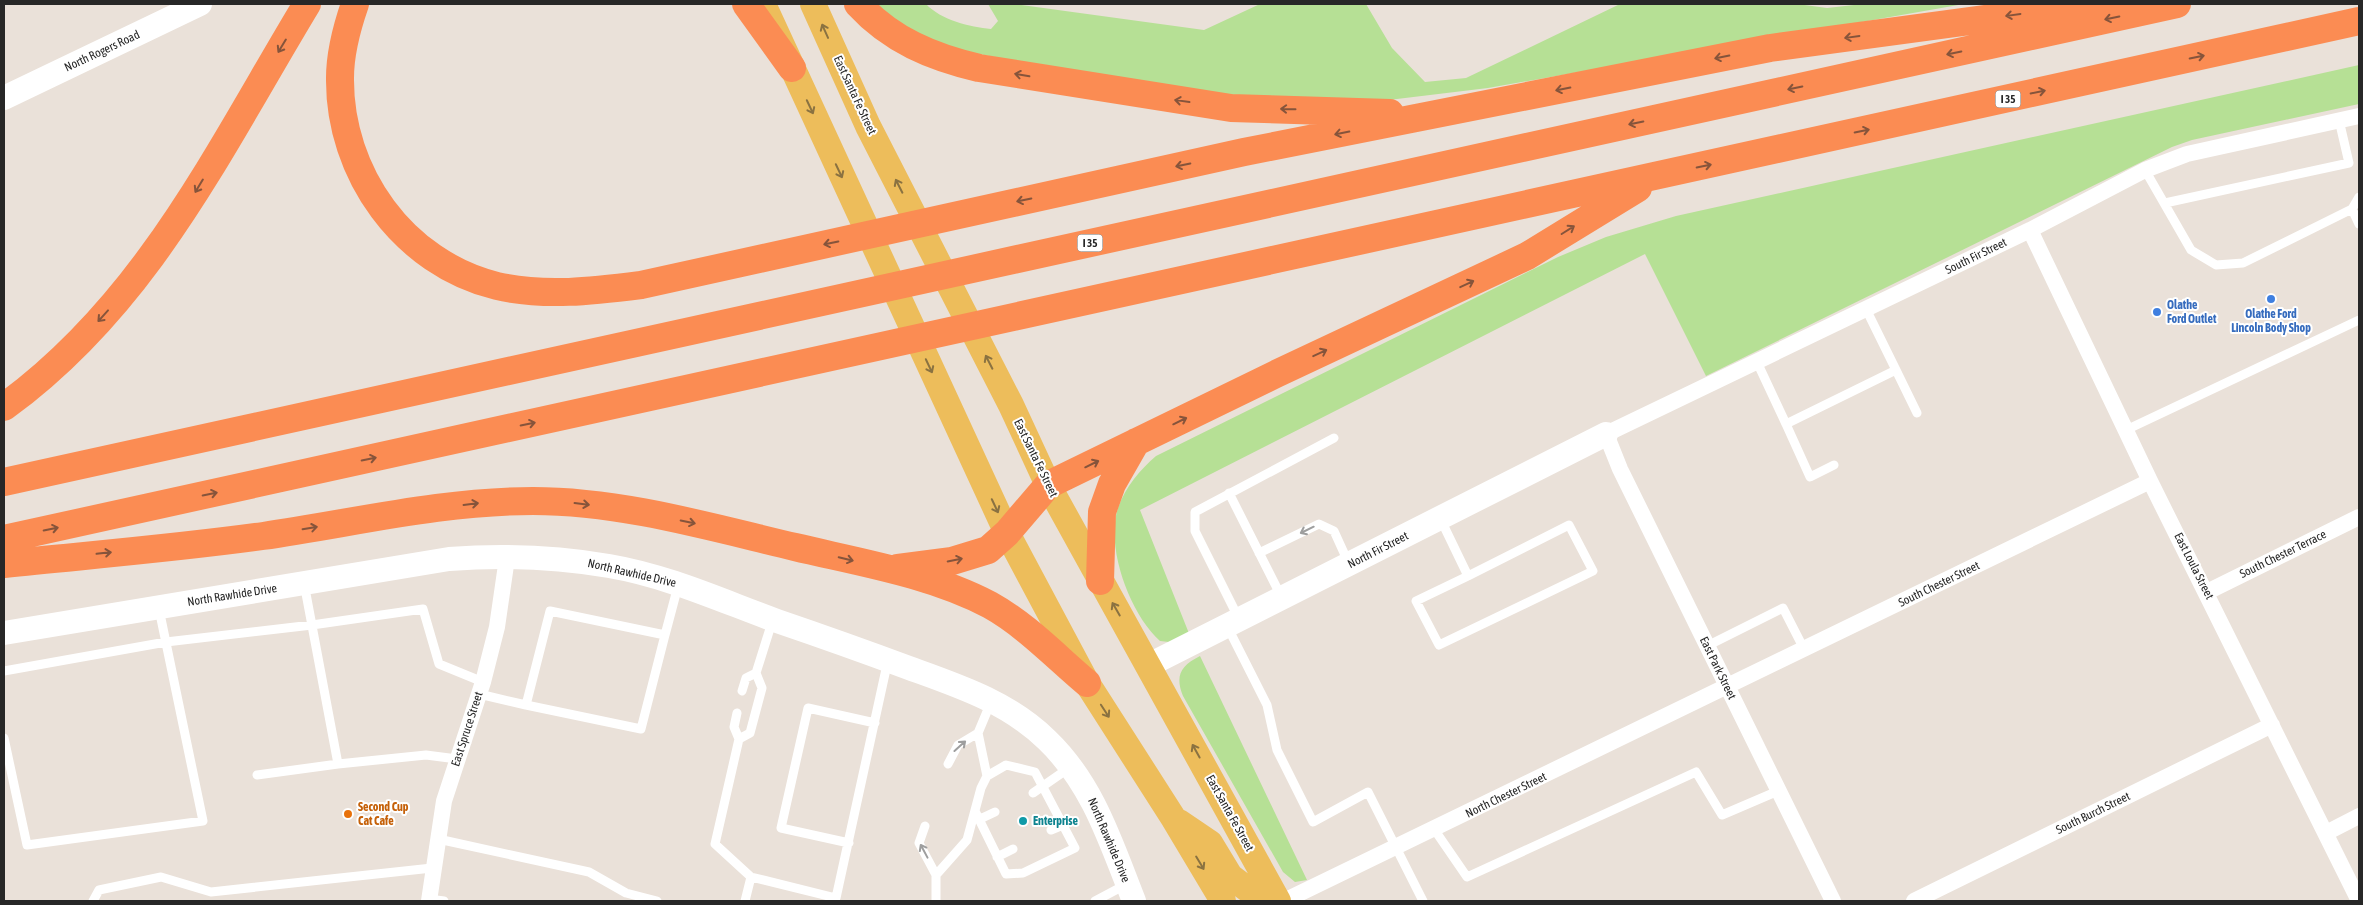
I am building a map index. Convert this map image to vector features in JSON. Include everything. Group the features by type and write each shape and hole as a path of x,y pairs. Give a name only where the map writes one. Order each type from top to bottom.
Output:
{"highway":[{"path":"4,407 52,369 132,284 186,208 307,4"},
{"path":"355,4 342,51 340,77 341,104 347,134 366,183 397,227 438,261 467,276 497,286 533,292 602,290 640,285 1244,152 1770,48 2096,4"},
{"path":"746,4 792,68"},
{"path":"858,4 878,24 914,47 942,59 979,68 1230,108 1380,112 1424,117"},
{"name":"I 35","path":"4,482 2177,4"},
{"name":"I 35","path":"4,539 2359,21"},
{"path":"889,569 972,556 988,550 1007,532 1048,485 1527,256 1656,176"},
{"path":"1100,581 1102,512 1112,484 1136,442"},
{"path":"4,564 262,536 480,503 534,501 578,504 640,513 889,569 949,588 990,606 1014,621 1087,684"}],"main road":[{"path":"763,4 1007,532 1087,684 1174,819 1223,901"},
{"name":"East Santa Fe Street","path":"813,4 868,126 1011,405 1048,485 1100,581 1149,665 1276,901"},
{"path":"1174,819 1210,843 1230,876 1251,892 1276,901"}],"street":[{"name":"North Rogers Road","path":"4,98 200,4"},
{"name":"South Fir Street","path":"1606,434 2030,230 2145,170 2187,154 2359,116"},
{"name":"East Loula Street","path":"2030,230 2150,481 2207,592 2359,901"},
{"name":"North Fir Street","path":"1149,665 1606,434"},
{"name":"East Park Street","path":"1606,434 1620,469 1832,901"},
{"name":"South Chester Street","path":"1727,686 2150,481"},
{"name":"South Chester Terrace","path":"2207,592 2359,517"},
{"name":"North Rawhide Drive","path":"4,633 449,559 508,558 585,562 612,566 678,583 992,700 1026,722 1071,766 1097,807 1130,893"},
{"name":"East Spruce Street","path":"434,901 432,868 444,801 481,688 497,627 508,558"},
{"name":"North Chester Street","path":"1284,901 1397,848 1727,686"},
{"name":"South Burch Street","path":"1914,901 2272,725"},
{"path":"2326,833 2359,816"}],"lane":[{"path":"2165,204 2349,163 2339,120"},
{"path":"2145,170 2191,250 2216,265 2243,263 2352,209 2359,197"},
{"path":"2352,209 2359,224"},
{"path":"1866,309 1917,413"},
{"path":"2126,430 2359,320"},
{"path":"1757,362 1810,477 1834,465"},
{"path":"1786,424 1896,370"},
{"path":"1334,438 1195,512 1195,531 1267,705 1277,750 1312,822 1368,792 1423,901"},
{"path":"1229,493 1282,598"},
{"path":"1440,518 1468,576"},
{"path":"1259,553 1319,524 1334,531 1349,564"},
{"path":"1569,525 1593,571 1440,645 1416,601 1468,576 1569,525"},
{"path":"304,583 338,764"},
{"path":"4,671 166,642 312,625 424,608 439,664 481,688 526,704 641,729 678,583"},
{"path":"4,738 27,845 203,821 159,607"},
{"path":"1707,646 1783,608 1804,649"},
{"path":"526,704 550,611 665,635"},
{"path":"739,739 750,733 762,688 756,673 773,619"},
{"path":"737,713 734,727 739,739 715,844 751,877 836,899 888,660"},
{"path":"742,691 746,678 756,673"},
{"path":"987,776 978,733 992,700"},
{"path":"849,842 781,828 808,708 875,723"},
{"path":"948,764 958,745 978,733"},
{"path":"257,775 426,754 457,759"},
{"path":"936,875 967,840 981,788 987,776 1006,766 1035,772 1074,848 1023,873 1006,874 976,810"},
{"path":"1033,793 1071,766"},
{"path":"1434,829 1468,877 1696,772 1722,815 1778,791"},
{"path":"980,819 995,812"},
{"path":"1051,830 1063,825"},
{"path":"925,826 919,843 936,875 936,901"},
{"path":"438,839 589,872 626,893 657,901"},
{"path":"997,856 1013,849"},
{"path":"93,901 99,890 160,877 211,892 432,868"},
{"path":"745,901 751,877"},
{"path":"1095,901 1130,893"}],"green space":[{"path":"870,4 926,4 932,10 956,22 991,29 998,21 988,4 1014,4 1204,30 1260,4 1366,4 1392,48 1425,82 1466,78 1620,4 1797,4 1827,8 1863,4 1964,4 1488,88 1372,102 1262,98 1194,91 963,51 917,36"},
{"path":"2359,65 2359,104 2192,140 2172,147 1706,376 1645,254 1140,510 1190,636 1169,642 1160,641 1149,629 1130,597 1118,560 1115,524 1118,508 1129,486 1144,467 1156,456 1558,257 1606,237 1676,216"},
{"path":"1200,656 1307,880 1295,882 1283,872 1183,696 1179,683 1181,672 1188,664"}],"place":[{"name":"Olathe Ford Lincoln Body Shop","path":"2271,299"},
{"name":"Olathe Ford Outlet","path":"2157,312"},
{"name":"Second Cup Cat Cafe","path":"348,814"},
{"name":"Enterprise","path":"1023,821"}]}
